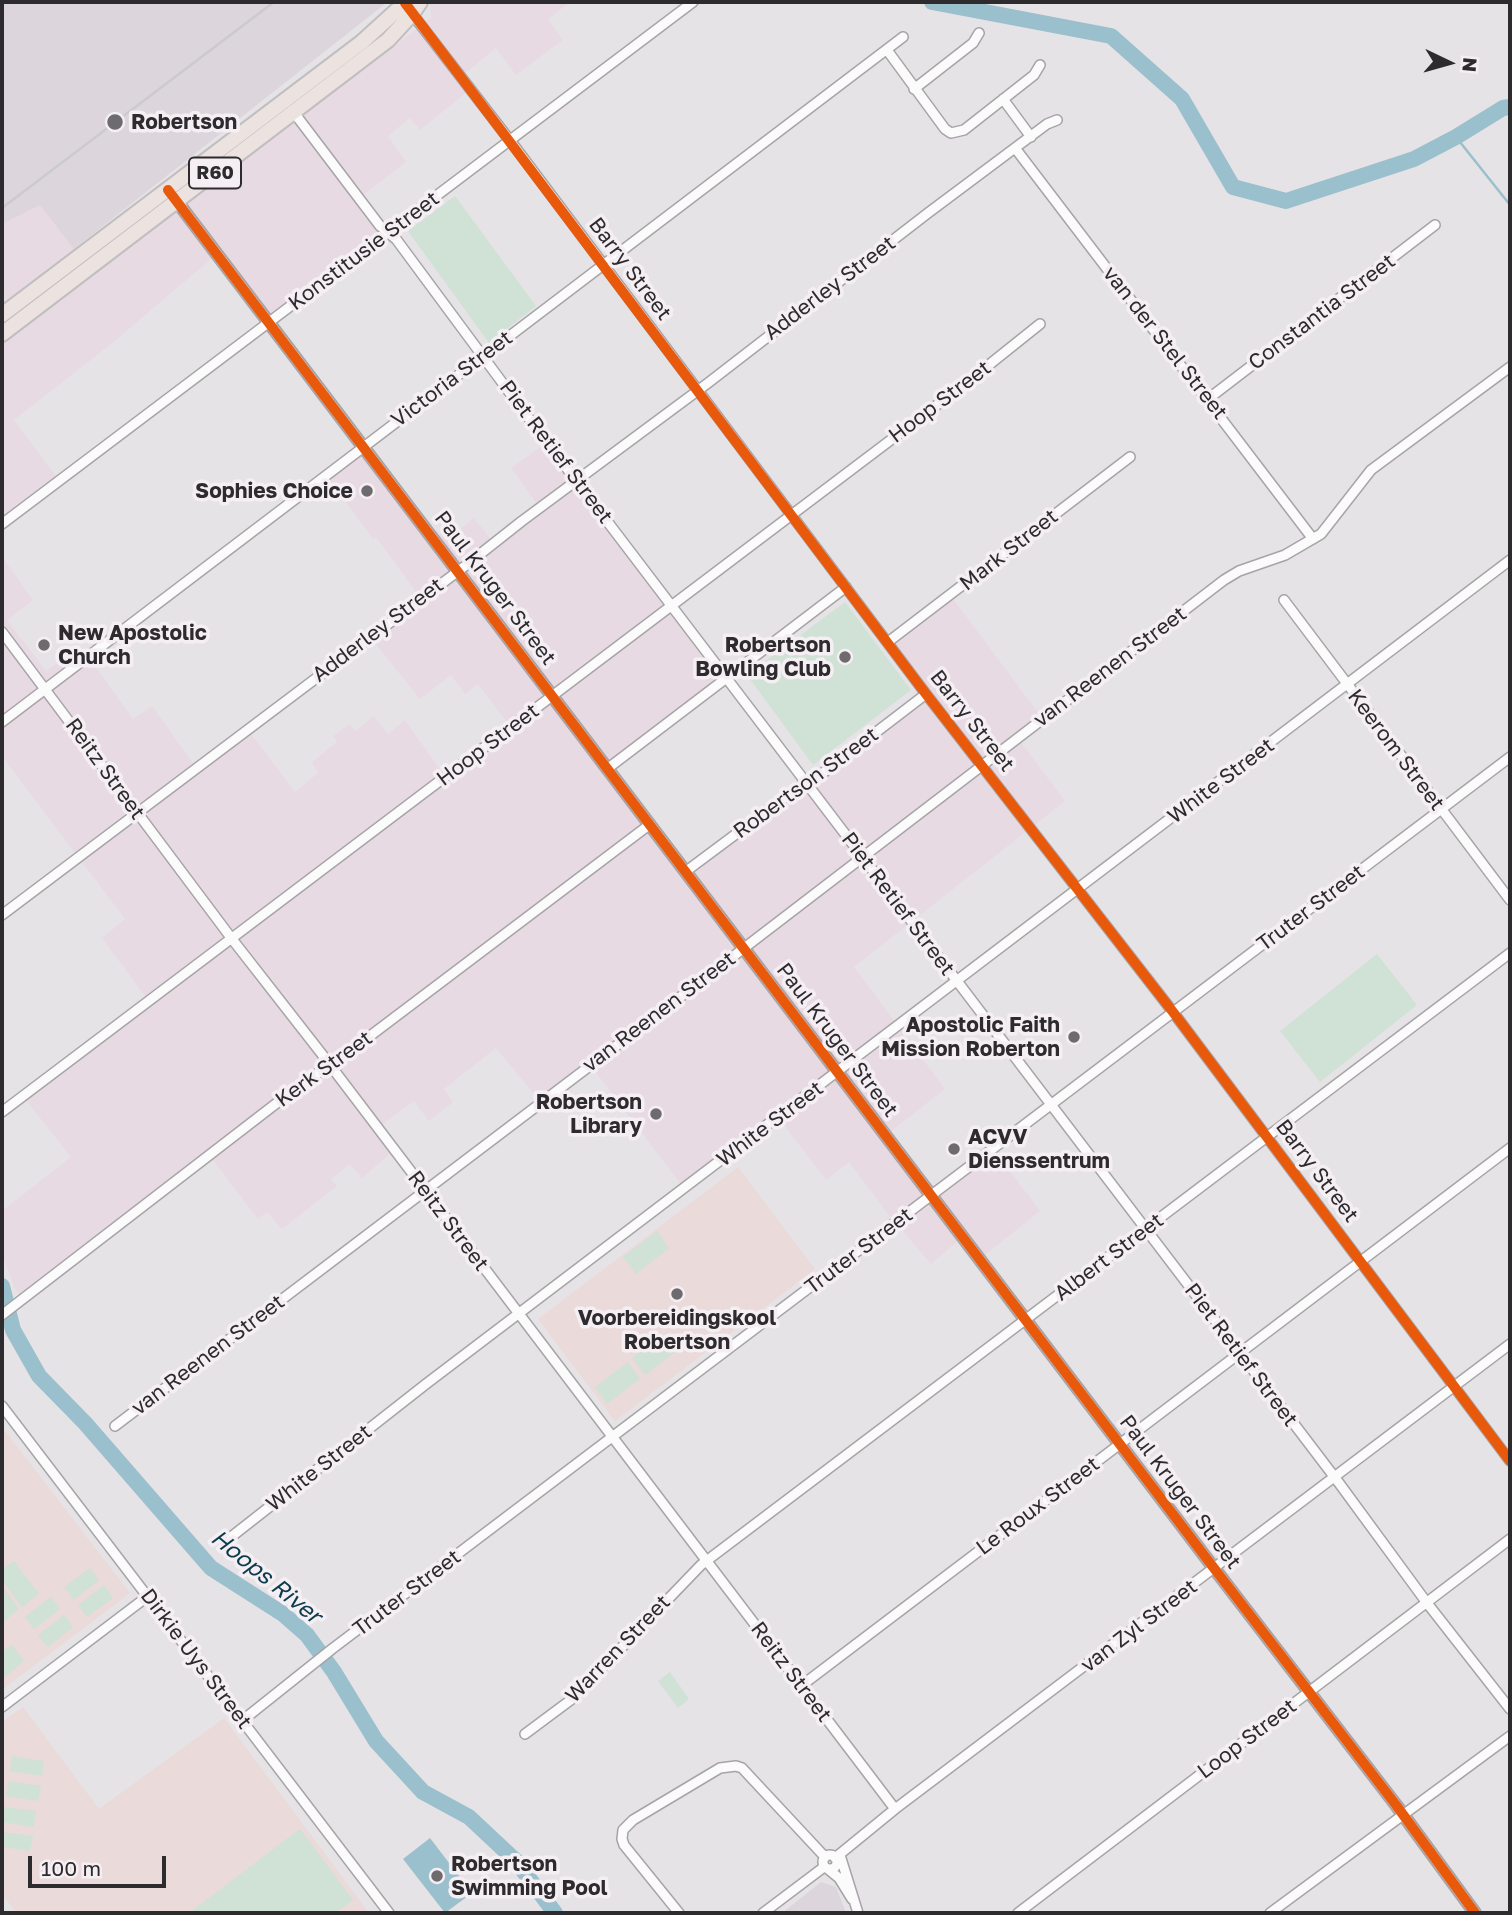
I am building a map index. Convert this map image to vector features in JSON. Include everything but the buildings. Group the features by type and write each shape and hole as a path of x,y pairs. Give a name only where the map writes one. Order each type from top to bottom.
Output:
{"main road":[{"name":"R60","path":"2,334 289,106 362,42 411,5"},
{"name":"R60","path":"2,315 173,196"}],"street":[{"name":"Konstitusie Street","path":"2,524 693,2"},
{"name":"Barry Street","path":"411,5 509,140 926,694 1173,1012 1510,1461"},
{"path":"914,89 973,43 979,33"},
{"name":"Victoria Street","path":"2,722 903,37"},
{"path":"887,50 945,129 954,133 964,130 1034,75 1040,65"},
{"path":"1003,99 1031,137"},
{"name":"Piet Retief Street","path":"289,106 380,226 396,239 1427,1603 1510,1709"},
{"name":"Adderley Street","path":"2,915 1015,148 1057,120"},
{"name":"van der Stel Street","path":"1015,148 1313,539"},
{"name":"Paul Kruger Street","path":"173,196 1475,1913"},
{"name":"Constantia Street","path":"1208,399 1435,225"},
{"name":"Hoop Street","path":"2,1112 1040,324"},
{"name":"van Reenen Street","path":"116,1426 1224,580 1239,571 1285,555 1313,539 1329,526 1371,470 1510,367"},
{"name":"Mark Street","path":"888,642 1130,457"},
{"name":"White Street","path":"231,1537 426,1384 1510,560"},
{"path":"607,769 846,587"},
{"name":"Keerom Street","path":"1284,600 1510,900"},
{"name":"Reitz Street","path":"2,632 232,939 895,1809"},
{"name":"Robertson Street","path":"685,872 926,694"},
{"name":"Truter Street","path":"243,1720 332,1649 1510,757"},
{"name":"Kerk Street","path":"2,1315 649,825"},
{"name":"Albert Street","path":"708,1561 1510,953"},
{"name":"Le Roux Street","path":"801,1686 1510,1148"},
{"name":"van Zyl Street","path":"763,1913 895,1809 1510,1344"},
{"name":"Dirkie Uys Street","path":"2,1406 389,1913"},
{"name":"Loop Street","path":"1018,1913 1510,1539"},
{"name":"Warren Street","path":"525,1734 572,1699 677,1588 708,1561"},
{"path":"2,1707 148,1596"},
{"path":"1270,1913 1510,1736"},
{"path":"679,1913 624,1845 621,1839 623,1830 634,1820 720,1768 736,1766 742,1768 831,1861 851,1886 853,1901"},
{"path":"831,1861 858,1913"}],"shaded area":[{"path":"2,2 385,4 74,249 40,205 2,224"},
{"path":"430,2 570,2 548,19 563,40 516,75 496,48 462,76 471,89 420,130 410,118 388,136 406,162 361,197 386,230 267,321 216,255 111,344 14,420 59,480 2,523 2,224 40,204 95,274 431,18"},
{"path":"546,443 725,682 610,769 689,876 926,696 888,643 951,596 1042,718 1017,737 1065,801 854,967 945,1089 885,1136 931,1196 994,1150 1040,1211 976,1262 959,1240 931,1264 888,1214 849,1162 826,1180 777,1116 683,1187 591,1066 539,1100 496,1048 444,1089 453,1102 429,1121 414,1101 376,1129 392,1152 362,1178 350,1164 331,1179 337,1186 282,1229 267,1212 258,1219 210,1156 25,1302 14,1287 2,1253 2,1211 71,1157 22,1095 148,1000 102,938 125,919 2,756 2,557 33,600 7,620 46,671 72,653 79,662 88,656 133,719 152,706 197,769 248,730 295,792 318,773 312,762 337,742 333,736 350,724 355,731 374,716 388,734 405,720 445,776 510,726 478,684 465,694 451,675 420,699 370,637 421,599 376,537 373,539 327,477 362,449 432,540 452,525 458,531 474,518 494,543 540,508 511,468"},
{"name":"Voorbereidingskool Robertson","path":"738,1167 815,1269 615,1421 538,1319"},
{"path":"2,1427 130,1593 2,1690"},
{"path":"23,1707 99,1809 224,1718 369,1913 17,1913 2,1894 2,1722"},
{"path":"821,1882 836,1887 846,1913 782,1913"}],"green space":[{"path":"455,196 536,306 489,343 408,231"},
{"path":"845,602 911,690 813,765 747,675"},
{"path":"1377,954 1417,1005 1320,1082 1280,1031"},
{"path":"657,1231 669,1248 636,1274 623,1257"},
{"path":"666,1333 678,1350 645,1375 632,1358"},
{"path":"628,1362 640,1379 607,1404 595,1387"},
{"path":"14,1561 39,1594 22,1607 2,1580 2,1570"},
{"path":"90,1568 99,1580 74,1600 64,1587"},
{"path":"104,1585 113,1598 87,1617 78,1605"},
{"path":"2,1586 19,1609 3,1622 2,1621"},
{"path":"51,1597 60,1609 34,1629 25,1617"},
{"path":"64,1615 73,1627 48,1647 38,1635"},
{"path":"12,1645 24,1661 2,1679 2,1652"},
{"path":"670,1672 689,1699 678,1708 658,1681"},
{"path":"12,1756 44,1761 42,1776 10,1771"},
{"path":"8,1781 41,1786 38,1801 6,1796"},
{"path":"4,1807 36,1811 34,1827 2,1822"},
{"path":"300,1829 353,1900 335,1913 189,1913"},
{"path":"2,1832 33,1836 30,1851 2,1847"}],"water":[{"name":"Robertson Swimming Pool","path":"430,1838 472,1893 445,1913 403,1859"}],"waterway":[{"path":"932,2 1111,36 1182,99 1233,187 1286,201 1414,159 1503,108 1510,107"},
{"path":"1456,137 1510,205"},
{"name":"Hoops River","path":"2,1286 13,1330 39,1376 85,1423 211,1568 283,1614 307,1635 334,1672 376,1741 423,1792 469,1817 516,1861 555,1913"}],"railway":[{"path":"2,208 274,2"}],"cycle path":[{"path":"405,3 926,694 1173,1012 1510,1461"},
{"path":"168,190 1396,1805 1475,1913"}],"place":[{"name":"Robertson","path":"115,122"},
{"name":"Sophies Choice","path":"367,491"},
{"name":"New Apostolic Church","path":"44,645"},
{"name":"Robertson Bowling Club","path":"845,657"},
{"name":"Apostolic Faith Mission Roberton","path":"1074,1037"},
{"name":"Robertson Library","path":"656,1114"},
{"name":"ACVV Dienssentrum","path":"954,1149"},
{"name":"Voorbereidingskool Robertson","path":"677,1294"},
{"name":"Robertson Swimming Pool","path":"437,1876"}]}
